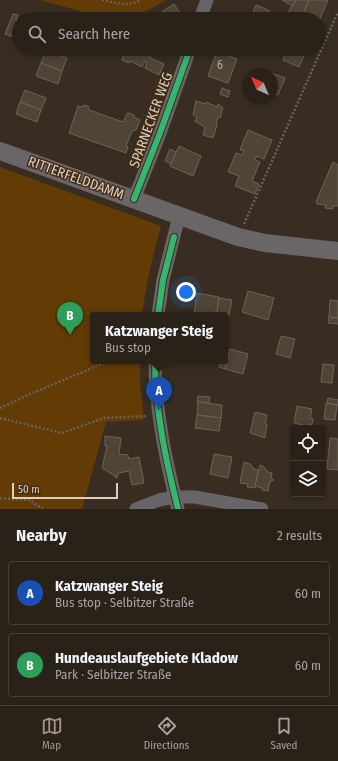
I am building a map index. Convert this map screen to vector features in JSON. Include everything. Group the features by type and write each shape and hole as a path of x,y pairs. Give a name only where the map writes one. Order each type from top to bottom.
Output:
{"main road":[{"name":"RITTERFELDDAMM","path":"0,151 238,237 265,243 338,251"}],"street":[{"path":"203,12 207,0"},
{"name":"SPARNECKER WEG","path":"134,199 160,133 188,56"},
{"path":"158,312 163,280 179,216"},
{"path":"155,364 159,415 177,503"},
{"path":"136,509 159,500 177,503 195,497 262,509"}],"path":[{"path":"102,0 119,4 131,4 141,0"},
{"path":"326,39 338,12"},
{"path":"242,228 318,56"},
{"path":"0,408 102,364"},
{"path":"0,418 62,433 104,418 159,415"},
{"path":"0,498 29,500 43,509"}],"shaded area":[{"path":"40,0 166,0 145,12 84,12"},
{"path":"0,167 161,226 150,270 143,312 90,312 90,364 140,364 140,383 144,420 106,422 82,509 0,509"}],"building":[{"path":"282,0 296,0 293,6"},
{"path":"296,0 309,0 304,12 288,12 292,5 293,6"},
{"path":"309,0 328,0 323,12 304,12"},
{"path":"174,4 179,12 162,12"},
{"path":"256,5 270,11 270,12 253,12"},
{"path":"12,16 12,36 5,34"},
{"path":"44,56 62,56 67,58 62,71 41,63"},
{"path":"123,56 151,56 150,58 164,64 159,75 145,68 147,62 145,61 142,67 130,61 129,63 122,60"},
{"path":"215,56 230,56 237,59 228,83 208,76"},
{"path":"284,56 304,56 299,67 283,60"},
{"path":"41,63 62,71 58,84 36,76"},
{"path":"278,75 285,78 278,95"},
{"path":"222,88 230,91 228,97 220,94"},
{"path":"25,90 46,98 41,110 20,102"},
{"path":"196,101 205,104 206,102 217,107 218,104 223,108 220,118 218,117 213,138 203,135 205,127 195,121 197,118 193,115"},
{"path":"20,102 41,110 37,122 16,114"},
{"path":"84,105 88,106 89,110 123,122 128,113 134,115 134,117 140,120 136,130 132,131 126,146 128,147 126,153 69,133 78,106 83,107"},
{"path":"248,130 272,140 264,159 257,156 255,160 260,162 252,181 259,184 255,194 235,186 239,176 228,172 236,153 242,155 244,151 240,150"},
{"path":"179,146 201,156 193,176 170,166"},
{"path":"170,149 176,152 171,164 165,161"},
{"path":"333,162 338,165 338,206 333,206 333,209 325,208 326,205 317,204 316,202"},
{"path":"248,291 274,298 268,320 242,312"},
{"path":"197,293 219,297 217,312 194,312"},
{"path":"219,298 232,300 229,315 228,312 217,312"},
{"path":"330,300 338,301 338,318 329,317"},
{"path":"329,317 338,318 338,324 328,323"},
{"path":"281,336 295,339 290,358 276,354"},
{"path":"230,349 248,354 243,374 225,369 226,364 228,364"},
{"path":"220,364 226,364 225,369 219,367"},
{"path":"323,364 334,365 332,383 321,382"},
{"path":"198,396 210,397 209,403 197,402"},
{"path":"328,398 338,400 338,405 327,403"},
{"path":"198,402 222,405 221,418 197,415"},
{"path":"326,403 337,405 335,420 324,419"},
{"path":"297,406 312,409 310,418 313,419 312,425 294,423"},
{"path":"255,412 267,415 265,423 267,424 265,438 250,433"},
{"path":"197,415 221,418 219,431 195,428"},
{"path":"105,436 121,438 119,454 128,455 129,459 139,457 144,483 132,485 129,471 118,473 117,478 102,468 107,446 105,446"},
{"path":"330,438 338,439 338,470 327,469"},
{"path":"214,454 232,457 228,478 210,474"},
{"path":"244,462 250,464 254,469 258,470 255,488 247,487 248,484 240,483"},
{"path":"260,465 263,466 268,472 272,473 271,478 273,481 270,481 268,491 262,490 262,488 255,486"}],"cycle path":[{"path":"134,199 160,133 188,56"},
{"path":"158,312 163,280 174,237"},
{"path":"155,364 159,417 169,473 178,509"}],"place":[{"name":"Hundeauslaufgebiete Kladow","path":"70,335"},
{"name":"Katzwanger Steig","path":"159,410"}]}
